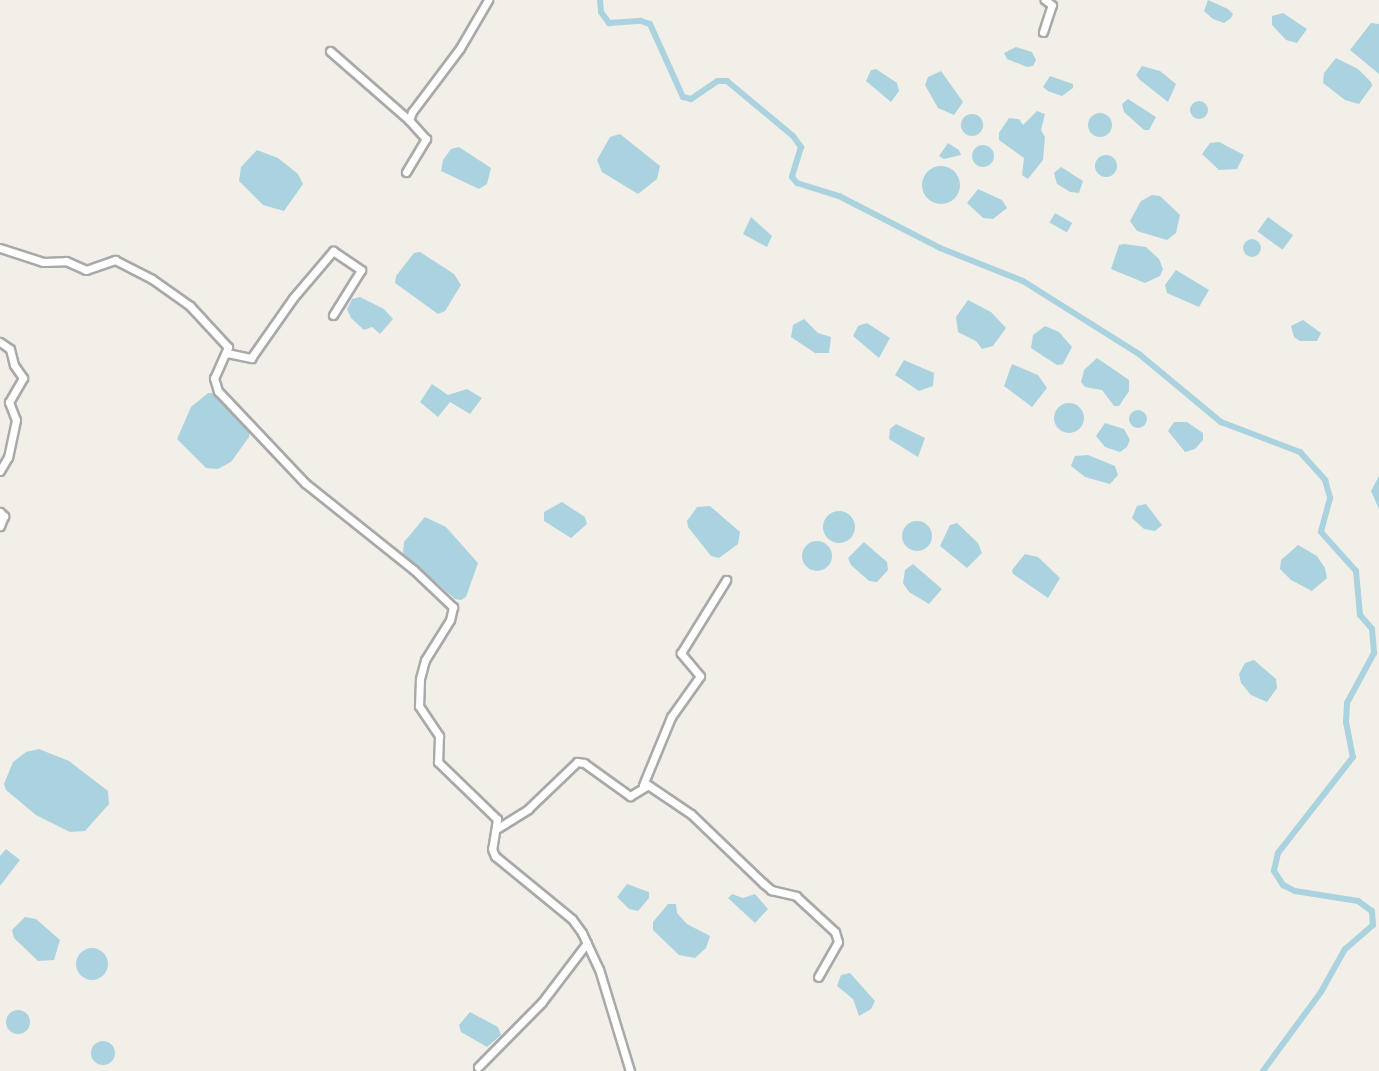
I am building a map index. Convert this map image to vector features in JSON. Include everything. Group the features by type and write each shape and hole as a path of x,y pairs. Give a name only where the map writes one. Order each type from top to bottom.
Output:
{"street":[{"path":"409,120 488,0"},
{"path":"1043,32 1052,5 1045,0"},
{"path":"330,51 409,120 426,140 406,172"},
{"path":"0,248 43,262 66,261 86,270 109,259 123,263 190,306 223,339 227,352 214,378 219,391 305,483 414,570 453,607 450,620 425,660 419,706 439,735 438,762 491,811 498,828 492,849 495,856 572,919 587,943 599,969 630,1071"},
{"path":"227,352 251,358 292,298 333,251 361,270 333,315"},
{"path":"0,342 10,349 14,365 23,378 9,402 16,420 8,457 0,471"},
{"path":"0,512 4,516 0,526"},
{"path":"498,828 528,809 577,762 584,763 630,795 643,785 671,717 700,676 681,653 726,580"},
{"path":"643,785 691,814 771,890 796,896 836,932 838,942 818,977"},
{"path":"478,1067 542,1002 587,943"}],"water":[{"path":"1208,0 1228,9 1233,14 1231,18 1224,23 1213,19 1204,11"},
{"path":"1283,13 1307,29 1297,43 1286,40 1272,25 1272,16"},
{"path":"1371,23 1379,24 1379,74 1350,50"},
{"path":"1016,47 1032,52 1036,60 1033,66 1027,67 1007,59 1004,53"},
{"path":"1336,58 1358,69 1371,82 1372,86 1359,104 1345,100 1323,83 1324,73"},
{"path":"1142,66 1160,71 1176,84 1168,102 1136,75"},
{"path":"876,69 897,83 899,91 891,102 866,81 871,70"},
{"path":"941,71 963,102 954,115 938,108 925,85 928,77"},
{"path":"1050,76 1073,84 1073,88 1062,96 1048,91 1043,87"},
{"path":"1128,99 1156,117 1149,130 1144,130 1124,112 1122,104"},
{"path":"1199,101 1205,104 1208,110 1205,116 1199,119 1193,116 1190,110 1193,104"},
{"path":"1037,111 1045,114 1041,130 1045,137 1043,160 1028,179 1022,175 1024,158 999,140 999,133 1009,118 1019,119 1023,125"},
{"path":"1100,113 1109,116 1112,125 1109,134 1100,137 1091,134 1088,125 1091,116"},
{"path":"972,114 980,117 983,125 980,133 972,136 964,133 961,125 964,117"},
{"path":"620,134 660,166 657,179 638,194 602,172 597,160 610,137"},
{"path":"1219,142 1244,155 1237,169 1219,170 1202,154 1210,143"},
{"path":"948,143 959,150 961,155 944,159 939,156"},
{"path":"983,145 991,148 994,156 991,164 983,167 975,164 972,156 975,148"},
{"path":"459,147 491,168 487,184 479,189 441,171 443,160 451,149"},
{"path":"257,150 278,158 298,174 303,184 284,211 263,205 239,181 241,167"},
{"path":"1106,155 1114,158 1117,166 1114,174 1106,177 1098,174 1095,166 1098,158"},
{"path":"941,166 954,172 960,185 954,198 941,204 928,198 922,185 928,172"},
{"path":"1061,167 1083,181 1079,193 1070,192 1057,184 1054,173"},
{"path":"978,189 1002,200 1007,208 993,219 983,218 967,203"},
{"path":"1152,195 1160,196 1180,215 1176,233 1167,240 1137,231 1130,221 1141,201"},
{"path":"1055,213 1072,223 1067,233 1050,223"},
{"path":"751,217 772,236 767,247 743,234"},
{"path":"1268,217 1293,235 1282,250 1257,232"},
{"path":"1252,239 1258,242 1261,248 1258,254 1252,257 1246,254 1243,248 1246,242"},
{"path":"1119,245 1146,247 1159,259 1163,269 1160,276 1145,283 1111,269"},
{"path":"420,252 454,274 461,285 445,311 438,314 395,283 396,276 414,253"},
{"path":"1176,270 1209,290 1199,307 1167,293 1165,285"},
{"path":"360,297 384,309 393,319 380,334 372,327 364,330 351,318 347,309 352,299"},
{"path":"968,300 991,312 1006,328 993,346 982,349 976,341 958,332 956,317"},
{"path":"804,319 818,333 831,337 829,353 815,353 791,337 793,325"},
{"path":"1303,320 1321,333 1317,341 1300,341 1294,337 1291,326"},
{"path":"867,323 890,338 879,358 853,336 858,326"},
{"path":"1045,326 1059,332 1072,347 1063,364 1057,365 1031,348 1033,335"},
{"path":"1097,358 1129,380 1129,391 1119,406 1114,406 1102,390 1085,387 1081,382 1084,370"},
{"path":"904,360 934,373 933,386 919,391 895,375"},
{"path":"1012,364 1038,375 1047,388 1032,407 1004,386"},
{"path":"432,384 448,395 467,389 482,398 470,414 450,402 438,417 420,402"},
{"path":"208,393 215,393 250,429 249,437 231,462 218,469 206,468 177,439 191,407"},
{"path":"1069,403 1080,407 1084,418 1080,429 1069,433 1058,429 1054,418 1058,407"},
{"path":"1138,410 1144,413 1147,419 1144,425 1138,428 1132,425 1129,419 1132,413"},
{"path":"1174,422 1187,422 1203,433 1203,440 1195,449 1185,452 1168,431"},
{"path":"1105,423 1124,429 1130,440 1127,447 1120,452 1105,447 1096,436"},
{"path":"896,424 925,438 918,457 889,439 890,429"},
{"path":"1088,455 1115,466 1118,475 1110,484 1085,477 1071,466 1075,456"},
{"path":"1379,476 1379,509 1371,491"},
{"path":"562,502 585,517 587,524 571,538 544,521 544,512"},
{"path":"1146,504 1162,525 1155,531 1144,529 1132,518 1137,506"},
{"path":"710,506 740,532 738,544 719,558 711,556 688,527 687,521 697,507"},
{"path":"839,511 850,516 855,527 850,538 839,543 828,538 823,527 828,516"},
{"path":"425,517 446,527 478,563 466,597 461,600 455,599 403,554 404,542"},
{"path":"917,521 928,525 932,536 928,547 917,551 906,547 902,536 906,525"},
{"path":"957,523 978,543 982,553 967,568 940,546 950,525"},
{"path":"817,541 823,542 831,550 831,562 823,570 817,571 811,570 803,562 802,556 803,550 811,542"},
{"path":"864,542 887,562 888,570 877,582 869,581 851,565 848,558"},
{"path":"1298,545 1317,556 1325,568 1327,578 1312,591 1291,580 1280,569 1281,560"},
{"path":"1025,554 1038,557 1060,578 1048,598 1013,574 1012,570"},
{"path":"913,564 942,589 929,604 909,592 903,583 905,570"},
{"path":"1254,660 1276,679 1277,688 1267,702 1251,695 1241,683 1239,674 1245,663"},
{"path":"39,749 69,761 108,791 109,804 85,831 70,832 36,815 6,790 4,784 13,762 26,752"},
{"path":"6,849 20,860 0,886 0,856"},
{"path":"627,884 649,892 649,898 638,911 629,909 617,897"},
{"path":"732,894 743,898 755,894 768,909 755,923 728,898"},
{"path":"668,904 676,904 677,913 687,924 710,936 706,948 695,958 679,955 653,930 653,922"},
{"path":"25,917 36,919 60,940 54,960 38,961 14,938 12,930"},
{"path":"92,948 104,952 108,964 104,976 92,980 80,976 76,964 80,952"},
{"path":"850,973 875,1001 871,1009 859,1016 853,999 837,986 841,975"},
{"path":"18,1010 23,1011 29,1017 29,1027 23,1033 18,1034 13,1033 7,1027 6,1022 7,1017 13,1011"},
{"path":"470,1012 498,1027 501,1035 487,1047 461,1032 459,1025"},
{"path":"103,1041 112,1044 115,1053 112,1062 103,1065 94,1062 91,1053 94,1044"}],"waterway":[{"path":"600,0 601,12 609,23 641,21 650,24 683,97 691,99 718,81 727,81 793,136 801,147 792,177 797,183 839,196 940,248 1023,281 1139,354 1221,422 1300,452 1325,480 1330,498 1321,532 1356,571 1360,615 1372,629 1374,653 1347,703 1346,722 1353,757 1278,853 1274,871 1283,885 1295,891 1358,901 1372,911 1373,925 1345,949 1321,992 1263,1071"}]}
